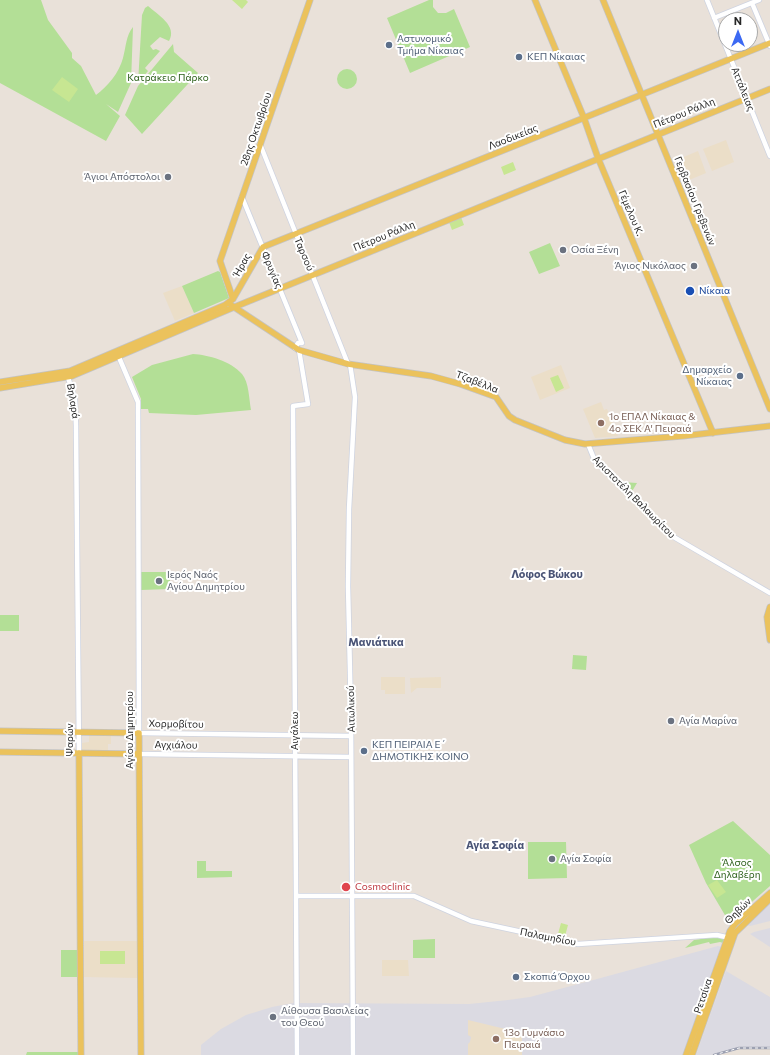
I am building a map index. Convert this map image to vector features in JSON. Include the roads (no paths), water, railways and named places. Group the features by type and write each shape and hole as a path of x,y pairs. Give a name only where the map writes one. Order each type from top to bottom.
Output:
{"main road":[{"name":"28ης Οκτωβρίου","path":"232,303 220,264 310,0"},
{"name":"Γέμελου Κ.","path":"535,0 584,118 598,158 713,433"},
{"name":"Γερβασίου Γρεβενών","path":"603,0 770,409"},
{"name":"Λαοδικείας","path":"263,247 730,58 769,44"},
{"name":"Πέτρου Ράλλη","path":"1,385 67,375 232,303 246,302 658,133 770,89"},
{"name":"Ήρας","path":"238,291 263,247"},
{"path":"238,291 239,299 246,302"},
{"path":"232,303 238,291"},
{"name":"Τζαβέλλα","path":"232,303 297,349 349,364 431,376 460,384 496,397 509,416 515,420 565,440 588,444 713,433 770,426"},
{"path":"770,607 767,617 770,640"},
{"name":"Χορμοβίτου","path":"0,731 139,733"},
{"name":"Αγίου Δημητρίου","path":"139,733 141,1055"},
{"name":"Αγχιάλου","path":"0,752 139,754"},
{"name":"Ψαρών","path":"80,753 81,1055"},
{"name":"Θηβών","path":"730,940 732,927 770,893"},
{"name":"Θηβών","path":"724,946 737,930 770,899"},
{"name":"Ρετσίνα","path":"692,1055 730,940"},
{"name":"Ρετσίνα","path":"686,1055 724,946"}],"street":[{"name":"Αττάλειας","path":"707,0 770,156"},
{"path":"714,18 759,0"},
{"path":"752,2 769,44"},
{"name":"Ταρσού","path":"260,144 295,234 349,364"},
{"name":"Φρυγίας","path":"242,197 302,343 298,343 297,349"},
{"name":"Αιγάλεω","path":"297,349 308,404 293,406 298,1055"},
{"name":"Αγίου Δημητρίου","path":"118,354 137,398 138,406 139,733"},
{"name":"Αιτωλικού","path":"349,364 355,397 349,524 353,1055"},
{"name":"Βηλαρά","path":"67,375 74,400 76,426"},
{"name":"Ψαρών","path":"76,426 80,753"},
{"name":"Αριστοτέλη Βαλαωρίτου","path":"588,444 595,461 672,536 770,593"},
{"name":"Χορμοβίτου","path":"139,733 351,736"},
{"name":"Αγχιάλου","path":"139,754 351,757"},
{"name":"Παλαμηδίου","path":"296,896 409,895 423,899 471,921 578,944 718,935 732,927"},
{"name":"Παλαμηδίου","path":"718,935 730,940"}],"railway":[{"path":"714,1055 739,1048 770,1048"}],"place":[{"name":"Αστυνομικό Τμήμα Νίκαιας","path":"389,45"},
{"name":"ΚΕΠ Νίκαιας","path":"519,57"},
{"name":"Άγιοι Απόστολοι","path":"168,177"},
{"name":"Οσία Ξένη","path":"563,250"},
{"name":"Άγιος Νικόλαος","path":"694,266"},
{"name":"Νίκαια","path":"690,291"},
{"name":"Δημαρχείο Νίκαιας","path":"740,376"},
{"name":"1ο ΕΠΑΛ Νίκαιας & 4ο ΣΕΚ Α' Πειραιά","path":"601,423"},
{"name":"Ιερός Ναός Αγίου Δημητρίου","path":"159,581"},
{"name":"Αγία Μαρίνα","path":"671,721"},
{"name":"ΚΕΠ ΠΕΙΡΑΙΑ Ε΄ ΔΗΜΟΤΙΚΗΣ ΚΟΙΝΟ","path":"364,751"},
{"name":"Αγία Σοφία","path":"552,859"},
{"name":"Cosmoclinic","path":"346,887"},
{"name":"Σκοπιά Όρχου","path":"516,977"},
{"name":"Αίθουσα Βασιλείας του Θεού","path":"273,1017"},
{"name":"13ο Γυμνάσιο Πειραιά","path":"496,1039"}],"district":[{"name":"Λόφος Βώκου","path":"547,574"},
{"name":"Μανιάτικα","path":"376,642"},
{"name":"Αγία Σοφία","path":"495,845"}],"park label":[{"name":"Κατράκειο Πάρκο","path":"168,78"},
{"name":"Άλσος Δηλαβέρη","path":"737,868"}]}
